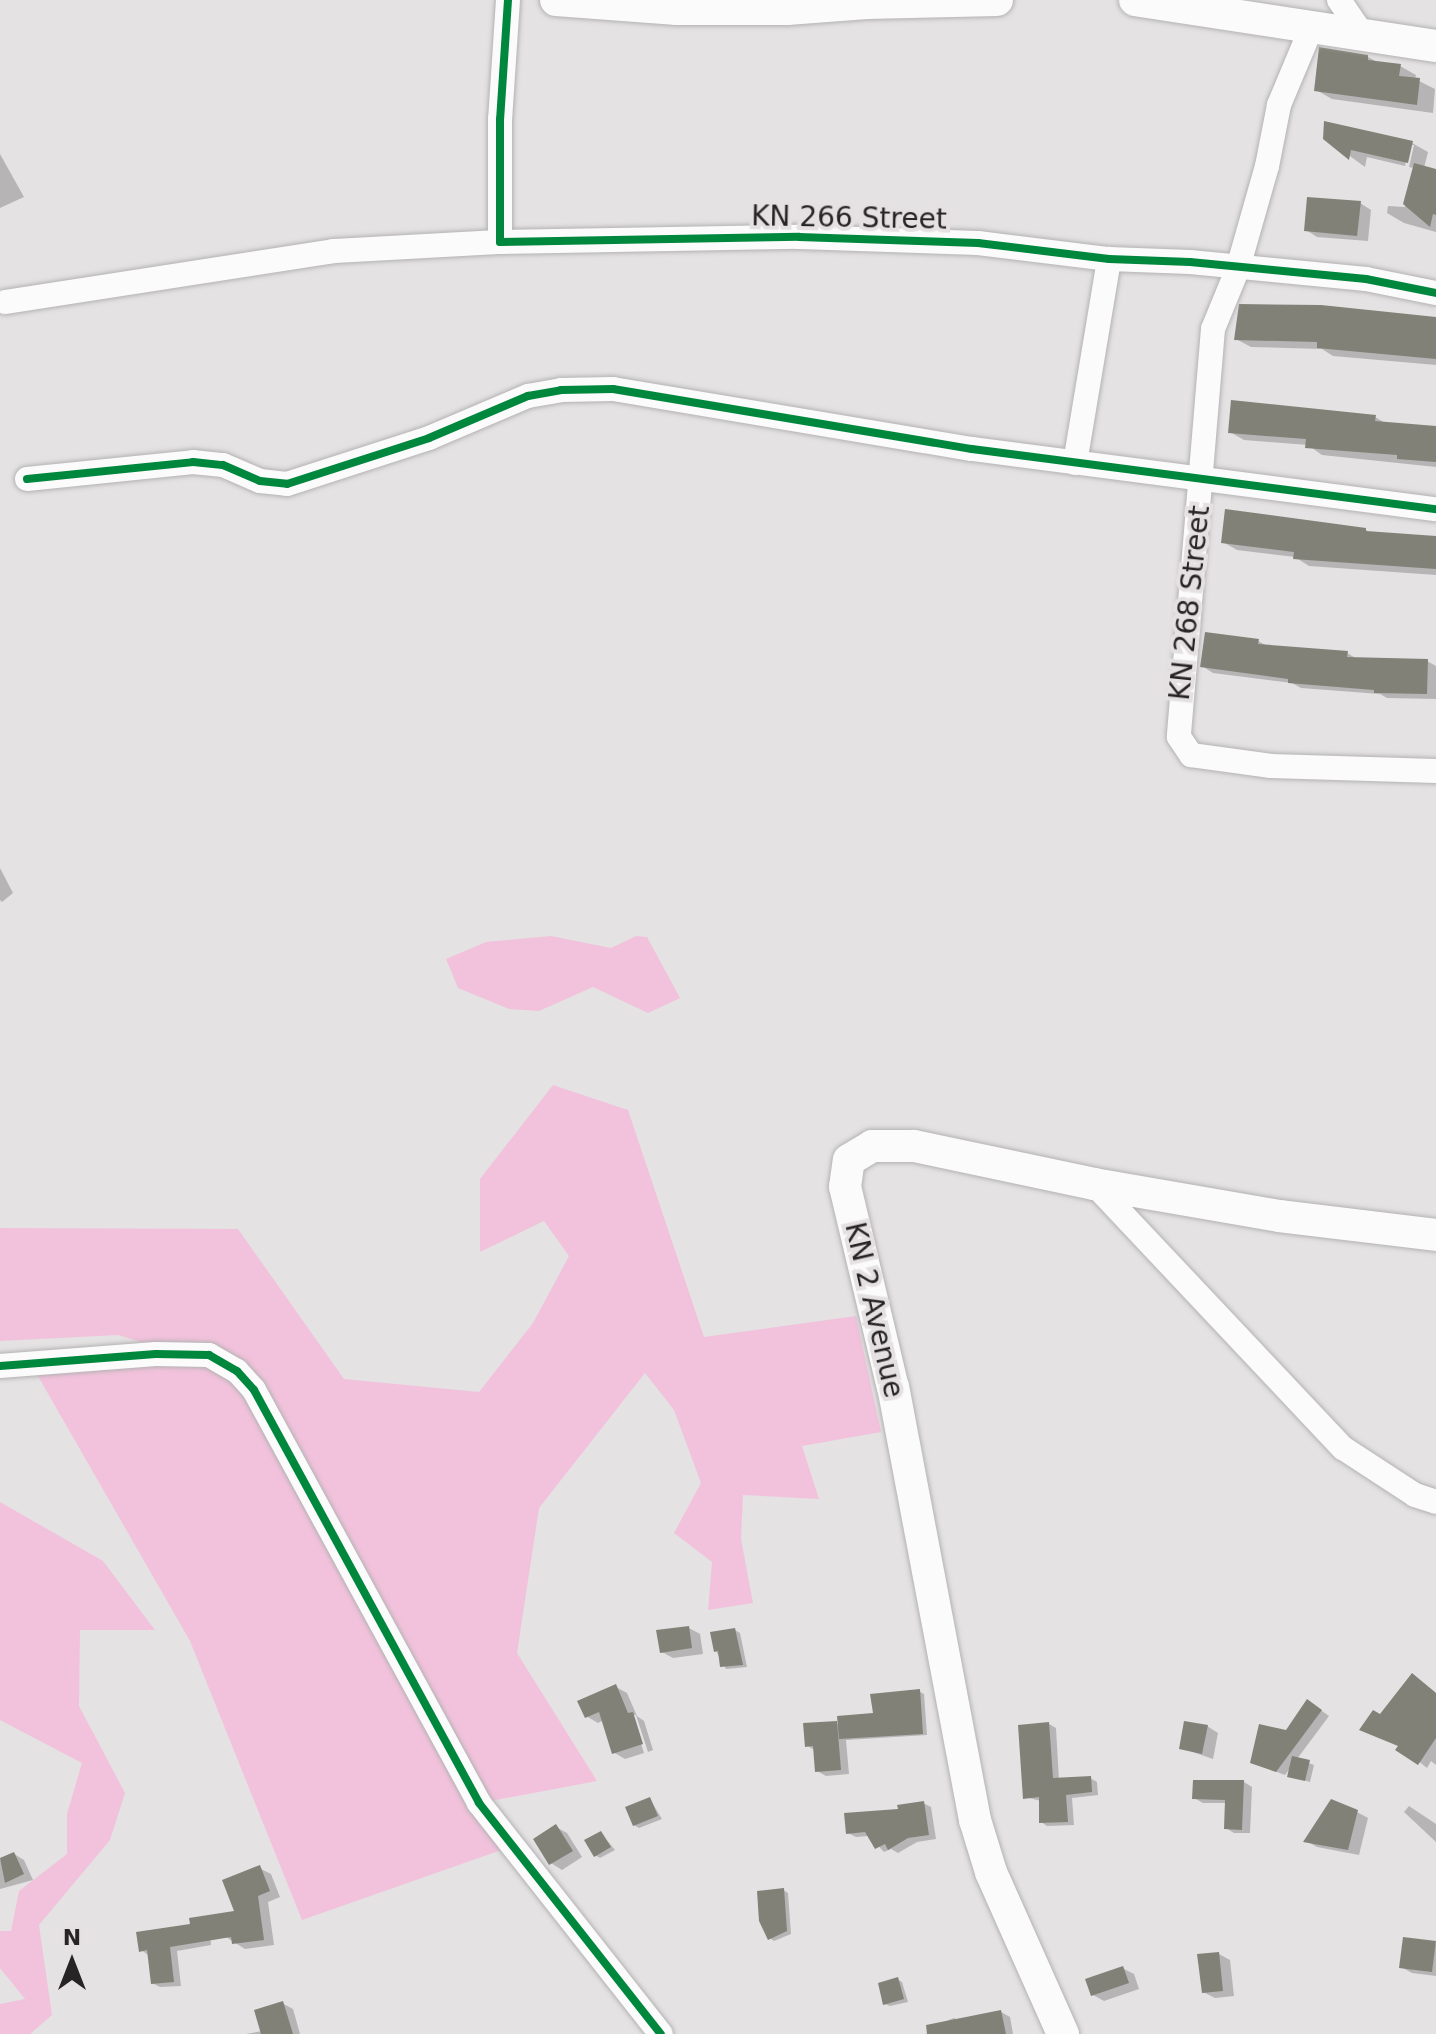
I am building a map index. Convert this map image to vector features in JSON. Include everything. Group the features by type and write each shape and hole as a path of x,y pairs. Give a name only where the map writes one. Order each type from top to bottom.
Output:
{"main road":[{"path":"569,1 677,9 997,0"},
{"path":"1135,0 1436,46"},
{"name":"KN 2 Avenue","path":"1063,2034 991,1872 975,1820 893,1388 845,1187 849,1160 872,1146 914,1146 1094,1184 1279,1216 1436,1235"}],"street":[{"path":"500,242 500,119 508,0"},
{"path":"1339,0 1363,35"},
{"name":"KN 268 Street","path":"1312,26 1279,105 1267,166 1238,268 1213,329 1207,369 1202,481 1178,721 1183,746 1191,755 1271,766 1436,771"},
{"name":"KN 266 Street","path":"5,302 333,251 500,242 799,237 978,243 1109,259 1366,279 1436,293"},
{"path":"1075,463 1109,259"},
{"path":"27,479 193,462 223,465 260,481 287,484 429,438 528,396 561,390 613,389 1075,463 1436,509"},
{"path":"1094,1184 1343,1448 1415,1495 1436,1502"},
{"path":"0,1366 156,1354 209,1355 237,1371 254,1390 479,1803 661,2034"}],"shaded area":[{"path":"551,936 611,948 636,936 647,937 680,998 648,1013 593,987 539,1011 509,1009 458,988 446,959 486,942"},
{"path":"553,1085 628,1110 704,1337 856,1316 881,1432 802,1446 819,1499 743,1495 741,1539 753,1603 708,1610 712,1562 674,1533 701,1483 674,1410 645,1373 539,1508 517,1653 597,1781 485,1802 513,1846 302,1920 190,1641 31,1364 129,1356 230,1370 118,1335 0,1341 0,1228 238,1229 344,1379 479,1392 533,1323 569,1256 544,1221 480,1252 480,1179"},
{"path":"0,1502 103,1561 155,1630 80,1630 79,1706 125,1793 110,1840 39,1925 52,2015 30,2034 0,2034 0,2004 25,1999 0,1968 0,1931 11,1931 19,1891 67,1854 67,1814 82,1763 0,1720"}],"building":[{"path":"1319,47 1368,55 1368,60 1401,64 1399,76 1420,78 1417,105 1314,91"},
{"path":"1324,121 1413,141 1408,163 1351,150 1349,160 1323,139"},
{"path":"1414,163 1436,169 1436,215 1433,214 1430,227 1403,204"},
{"path":"1307,197 1361,201 1357,236 1304,231"},
{"path":"1239,304 1321,305 1436,317 1436,359 1317,348 1317,342 1234,340"},
{"path":"1231,400 1376,415 1375,421 1436,426 1436,462 1397,459 1397,455 1305,448 1306,439 1228,433"},
{"path":"1225,509 1366,528 1366,531 1436,536 1436,569 1293,559 1294,552 1221,543"},
{"path":"1205,632 1259,639 1258,644 1348,651 1347,657 1428,659 1427,694 1374,693 1374,690 1288,683 1288,679 1200,667"},
{"path":"689,1626 692,1648 660,1653 656,1630"},
{"path":"735,1628 743,1665 720,1667 718,1651 714,1652 710,1632"},
{"path":"1412,1673 1436,1693 1436,1738 1418,1765 1395,1750 1398,1746 1359,1730 1373,1710 1380,1714"},
{"path":"616,1684 628,1713 633,1712 643,1744 612,1754 599,1712 585,1718 577,1701"},
{"path":"920,1689 923,1734 839,1739 837,1716 873,1713 870,1694"},
{"path":"1307,1699 1322,1710 1276,1772 1250,1763 1259,1724 1286,1730"},
{"path":"837,1721 841,1770 815,1772 813,1746 805,1747 803,1723"},
{"path":"1184,1721 1208,1725 1202,1754 1179,1749"},
{"path":"1049,1722 1053,1778 1091,1776 1092,1792 1066,1795 1068,1822 1039,1823 1039,1797 1023,1799 1018,1725"},
{"path":"1292,1756 1310,1760 1305,1781 1287,1777"},
{"path":"1193,1780 1244,1780 1242,1830 1224,1829 1225,1800 1192,1799"},
{"path":"650,1797 658,1816 633,1826 625,1807"},
{"path":"1331,1799 1358,1810 1348,1850 1303,1842"},
{"path":"924,1801 929,1835 908,1838 888,1850 885,1844 875,1849 865,1832 846,1834 844,1813 898,1809 897,1805"},
{"path":"556,1824 573,1851 549,1865 533,1839"},
{"path":"601,1831 611,1847 594,1857 584,1840"},
{"path":"14,1852 24,1874 5,1883 0,1858"},
{"path":"260,1865 270,1891 258,1896 264,1940 232,1944 231,1937 170,1947 174,1982 151,1984 147,1950 139,1952 136,1932 190,1924 189,1918 234,1911 222,1880"},
{"path":"784,1888 787,1931 768,1940 759,1921 757,1891"},
{"path":"1403,1937 1436,1941 1432,1972 1399,1968"},
{"path":"1219,1952 1223,1991 1202,1993 1197,1954"},
{"path":"1123,1966 1129,1983 1091,1996 1085,1979"},
{"path":"898,1977 904,1999 883,2005 878,1983"},
{"path":"283,2001 293,2034 261,2034 254,2010"},
{"path":"1001,2010 1006,2034 927,2034 926,2025"}],"cycle path":[{"path":"508,0 500,119 500,242 799,237 978,243 1109,259 1190,262 1366,279 1436,293"},
{"path":"27,479 193,462 223,465 260,481 287,484 429,438 528,396 561,390 613,389 972,449 1436,509"},
{"path":"0,1366 156,1354 209,1355 237,1371 254,1390 479,1803 661,2034"}]}
